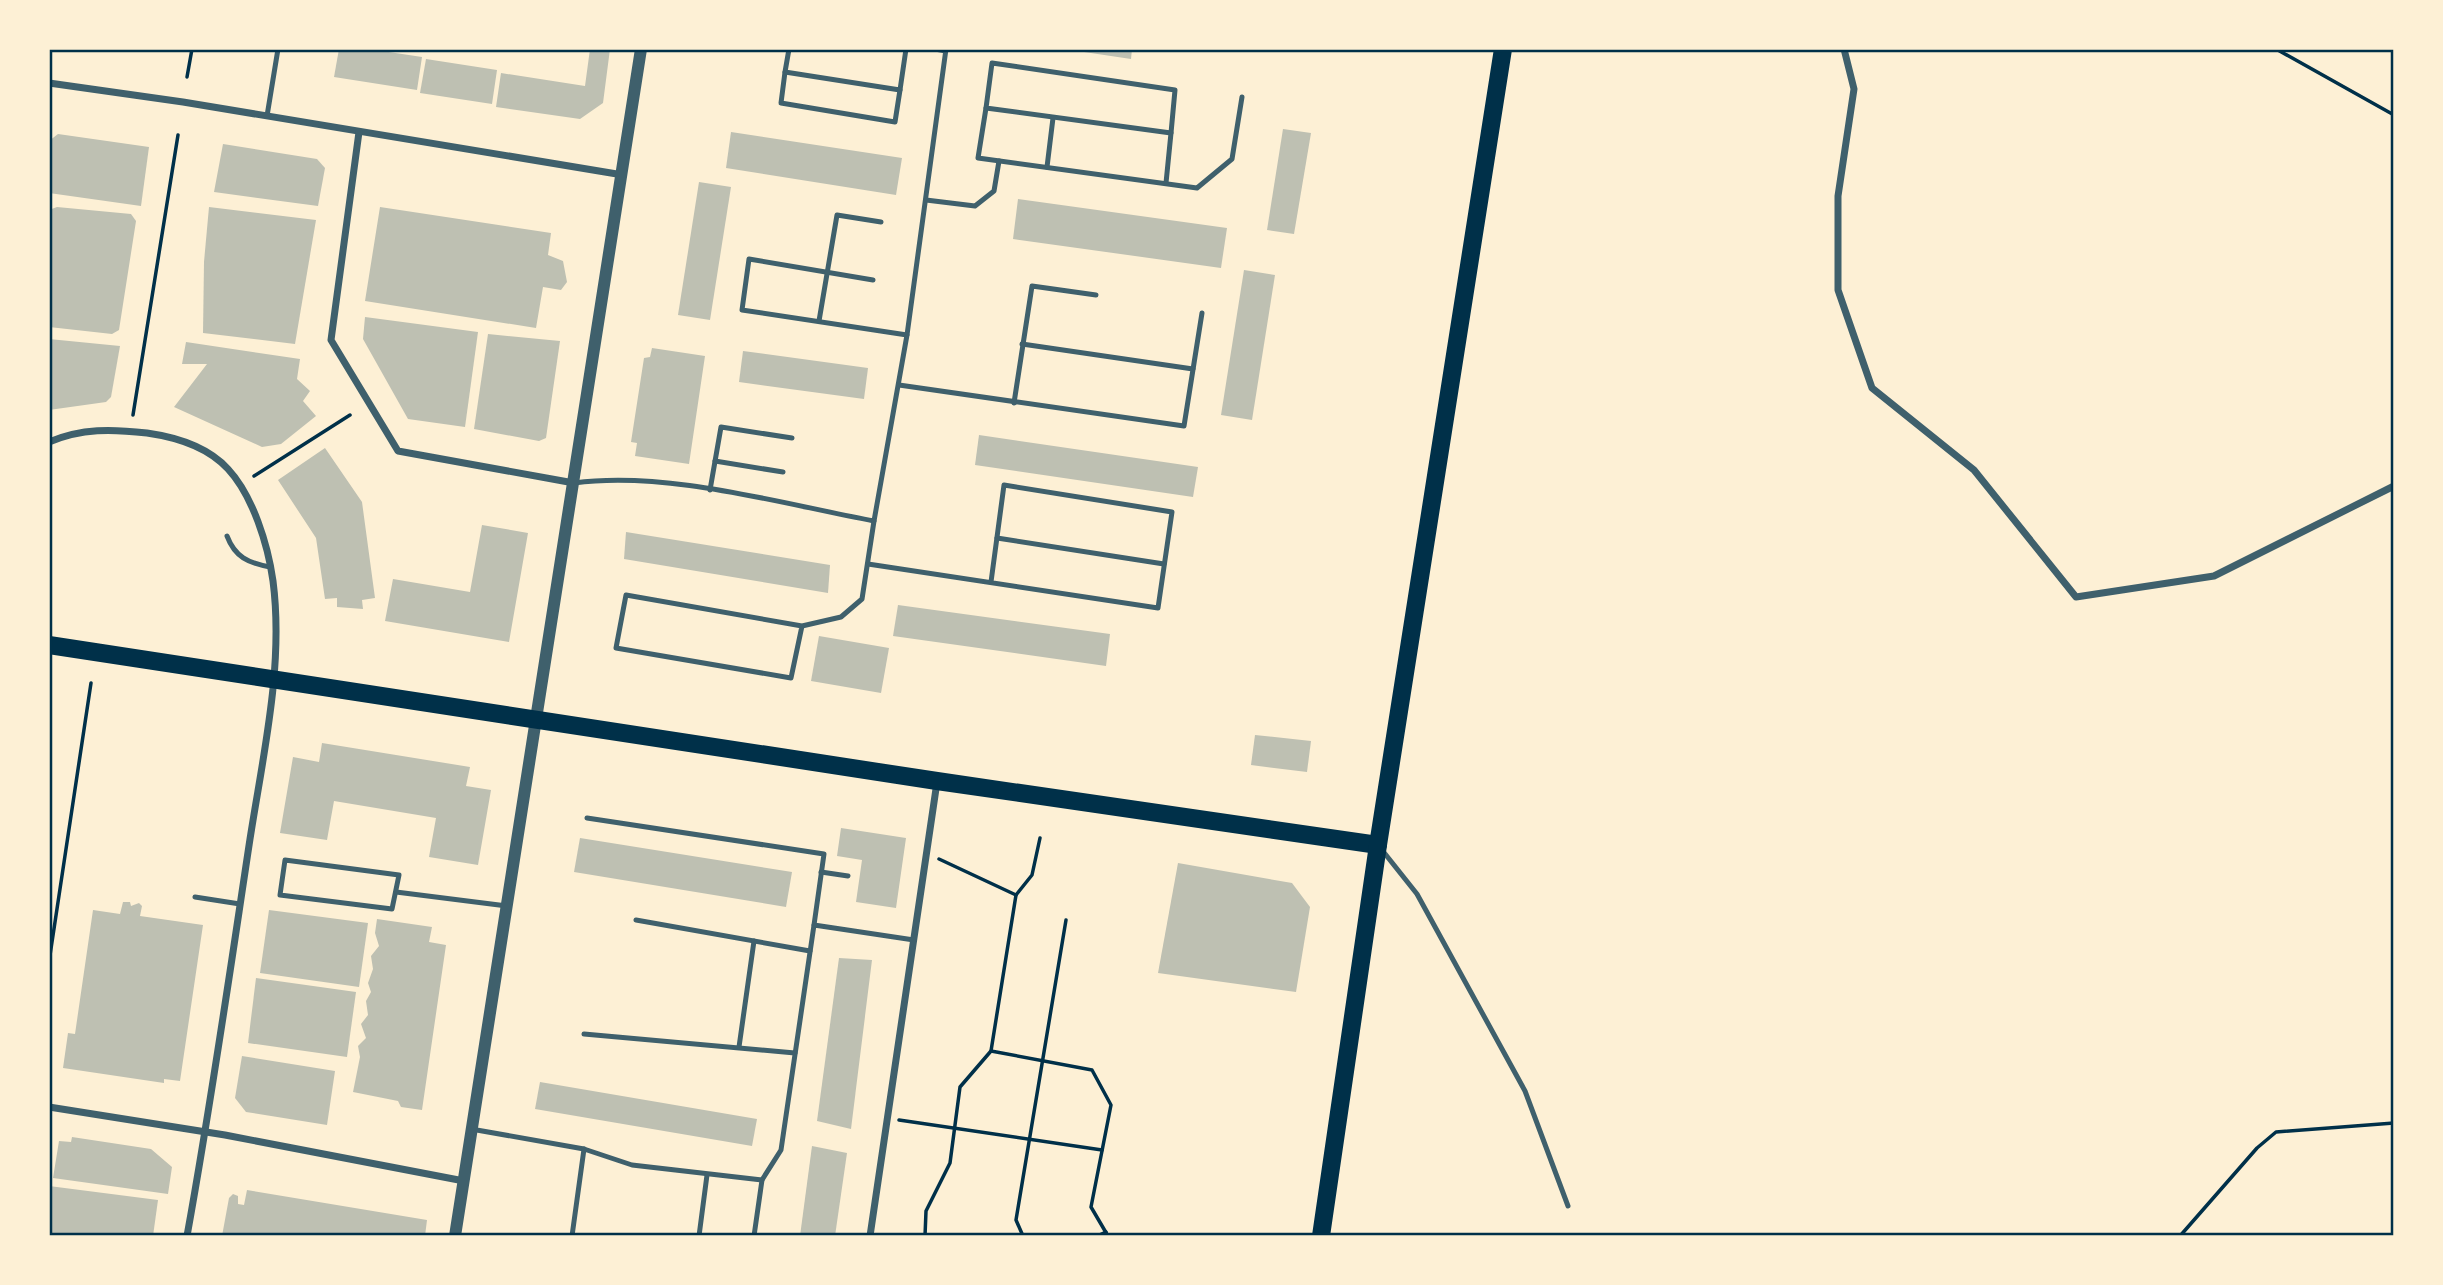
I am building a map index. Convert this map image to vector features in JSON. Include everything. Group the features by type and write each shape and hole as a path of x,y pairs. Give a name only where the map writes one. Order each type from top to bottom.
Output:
{"main road":[{"path":"1321,1236 1378,845 1503,49"},
{"path":"49,645 937,781 1378,845"}],"street":[{"path":"455,1236 641,49"},
{"path":"1844,49 1854,89 1838,196 1838,290 1872,388 1974,470 2076,597 2214,576 2394,486"},
{"path":"49,83 267,116 623,176"},
{"path":"359,132 331,340 398,451 574,483"},
{"path":"49,442 96,429 131,431 172,436 202,451 228,468 243,492 270,567 275,623 274,680 206,1132 187,1236"},
{"path":"870,1236 937,781"},
{"path":"49,1107 206,1132 464,1181"}],"lane":[{"path":"267,116 278,49"},
{"path":"789,49 781,103 895,122 906,49"},
{"path":"802,626 791,678 616,648 626,595 802,626 841,617 862,599 907,335 946,50 935,49"},
{"path":"1166,183 1175,90 992,64 978,158 1197,188 1232,159 1242,97"},
{"path":"785,72 900,90"},
{"path":"986,108 1171,133"},
{"path":"1047,167 1053,118"},
{"path":"926,200 975,206 994,191 999,161"},
{"path":"819,321 837,215 881,222"},
{"path":"873,280 749,259 742,310 907,335"},
{"path":"1014,403 1032,286 1096,295"},
{"path":"899,385 1184,426 1202,313"},
{"path":"1022,344 1193,369"},
{"path":"710,490 721,427 792,438"},
{"path":"715,461 783,472"},
{"path":"574,483 610,478 710,490 874,521"},
{"path":"868,564 1158,608 1172,512 1004,485 991,582"},
{"path":"227,536 232,549 249,564 270,567"},
{"path":"997,538 1164,564"},
{"path":"587,818 824,854 781,1150 762,1180 754,1236"},
{"path":"1378,845 1417,894 1525,1091 1568,1206"},
{"path":"285,860 399,875 396,892 392,909 280,895 285,860"},
{"path":"821,872 848,876"},
{"path":"396,892 507,906"},
{"path":"195,897 240,904"},
{"path":"636,920 810,951"},
{"path":"814,925 914,940"},
{"path":"739,1047 754,941"},
{"path":"584,1034 795,1052"},
{"path":"471,1129 584,1149 632,1164 762,1180"},
{"path":"572,1236 584,1149"},
{"path":"699,1236 708,1175"}],"path":[{"path":"187,77 192,49"},
{"path":"2276,49 2394,115"},
{"path":"133,415 178,135"},
{"path":"254,476 350,415"},
{"path":"49,962 91,683"},
{"path":"925,1236 926,1211 950,1163 960,1087 991,1051 1016,895 1032,875 1040,838"},
{"path":"939,859 1016,895"},
{"path":"1023,1236 1016,1220 1066,920"},
{"path":"991,1051 1093,1070 1111,1105 1091,1207 1107,1234 1097,1236"},
{"path":"897,1120 954,1126 1101,1150"},
{"path":"2180,1236 2257,1148 2276,1132 2394,1123"}],"building":[{"path":"339,49 369,49 422,57 417,90 334,77"},
{"path":"590,49 610,49 603,103 580,119 496,107 501,73 585,86"},
{"path":"1064,49 1132,49 1131,59"},
{"path":"426,59 497,70 492,104 420,93"},
{"path":"1283,129 1311,133 1294,234 1267,230"},
{"path":"731,132 902,158 896,195 726,168"},
{"path":"58,134 149,147 141,206 49,193 49,141"},
{"path":"223,144 317,159 325,168 318,206 214,192"},
{"path":"699,182 731,187 710,320 678,315"},
{"path":"1018,199 1227,228 1221,268 1013,239"},
{"path":"57,207 131,214 136,221 119,330 112,334 49,327 49,210"},
{"path":"209,207 316,220 295,344 203,333 204,262"},
{"path":"380,207 551,233 548,255 563,261 567,282 561,290 543,287 536,328 365,301"},
{"path":"1244,270 1275,275 1252,420 1221,415"},
{"path":"365,317 478,332 465,427 408,419 363,339"},
{"path":"488,334 560,341 546,438 539,441 474,429"},
{"path":"49,339 120,346 111,397 106,402 49,410"},
{"path":"186,342 300,359 297,379 310,391 303,401 316,416 281,444 262,447 174,407 207,364 182,364"},
{"path":"652,348 705,356 689,464 635,456 637,443 631,442 644,358 650,357"},
{"path":"743,351 868,368 864,399 739,382"},
{"path":"979,435 1198,467 1193,497 975,465"},
{"path":"325,448 362,502 375,598 362,600 363,609 337,607 337,598 325,599 316,538 278,480"},
{"path":"482,525 528,533 509,642 385,621 393,579 470,592"},
{"path":"626,532 830,565 828,593 624,559"},
{"path":"898,605 1110,634 1106,666 893,636"},
{"path":"819,636 889,648 881,693 811,681"},
{"path":"1255,735 1311,741 1307,772 1251,765"},
{"path":"322,743 470,767 466,786 491,790 478,865 429,857 436,818 334,801 327,840 280,833 293,757 319,762"},
{"path":"841,828 906,838 896,908 856,902 862,860 837,856"},
{"path":"580,838 792,872 786,907 574,872"},
{"path":"1178,863 1292,883 1310,907 1296,992 1158,973"},
{"path":"123,902 130,902 131,906 139,903 142,906 140,916 203,925 180,1081 164,1079 164,1083 63,1068 68,1033 75,1034 93,910 120,914"},
{"path":"269,910 368,923 359,987 260,973"},
{"path":"377,919 432,927 429,942 446,945 422,1110 401,1107 398,1101 353,1092 360,1057 358,1046 366,1038 361,1024 368,1015 366,1001 371,992 368,983 373,969 371,956 379,946 375,933"},
{"path":"839,958 872,960 851,1129 817,1121"},
{"path":"256,978 356,992 347,1057 248,1043"},
{"path":"242,1056 335,1071 327,1125 246,1112 235,1098"},
{"path":"540,1082 757,1119 752,1146 535,1109"},
{"path":"72,1137 151,1149 172,1167 168,1194 53,1178 59,1141 71,1142"},
{"path":"812,1146 847,1153 835,1236 800,1236"},
{"path":"49,1186 158,1200 153,1236 49,1236"},
{"path":"247,1190 427,1220 425,1236 222,1236 229,1198 233,1194 238,1196 238,1204 244,1205"}]}
